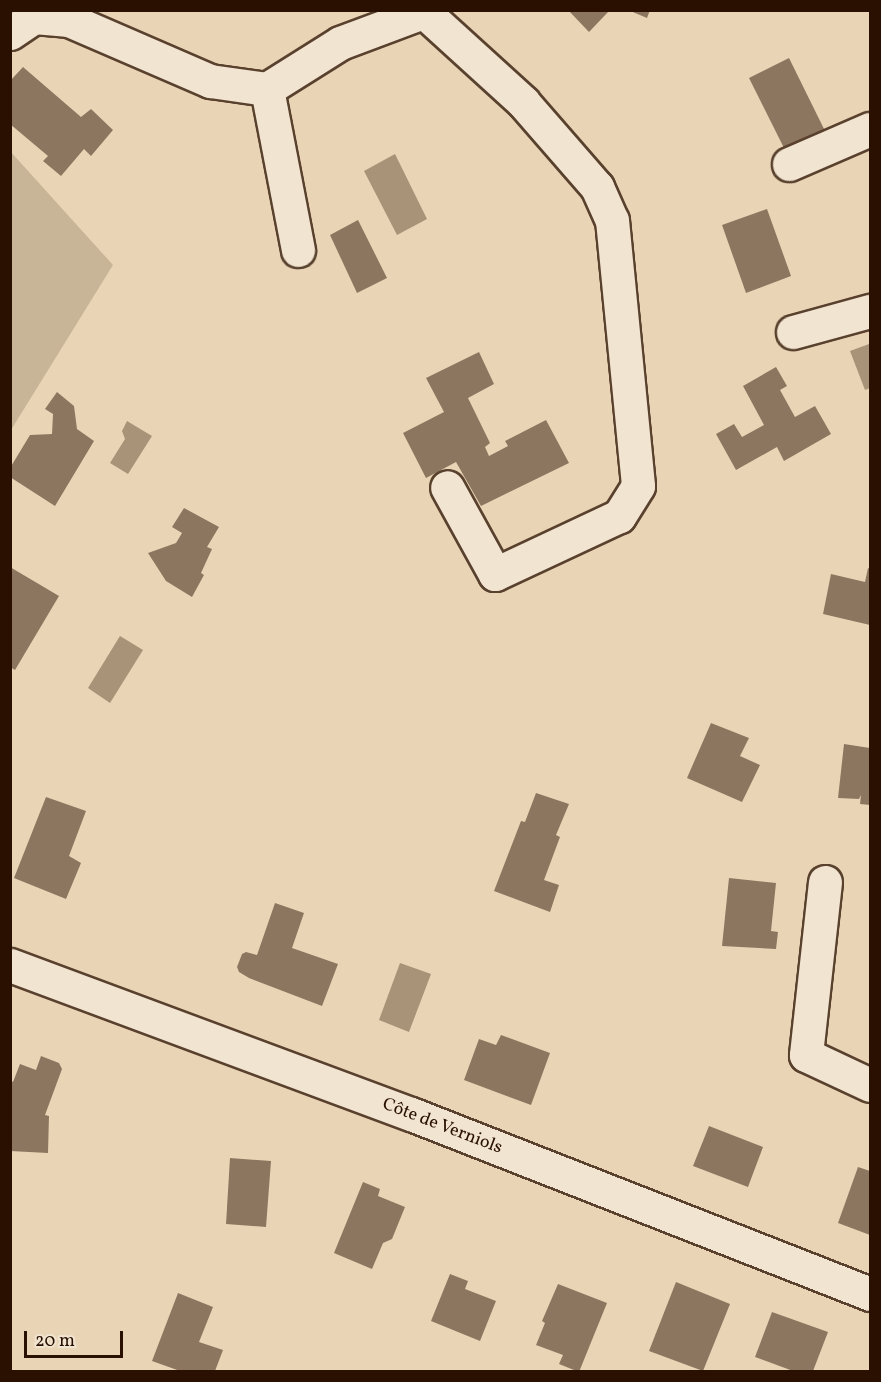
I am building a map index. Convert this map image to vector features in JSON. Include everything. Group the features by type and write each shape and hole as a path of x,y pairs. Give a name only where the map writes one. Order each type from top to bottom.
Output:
{"street":[{"path":"10,33 34,17 69,20 210,81 267,89 340,43 423,11 524,102 597,187 612,220 638,486 619,516 495,574 447,487"},
{"path":"267,89 298,250"},
{"path":"789,164 870,129"},
{"path":"793,332 870,311"},
{"path":"825,882 806,1055 870,1085"},
{"name":"Côte de Verniols","path":"10,965 411,1114 870,1294"}],"shaded area":[{"path":"10,151 113,265 11,430 10,430"},
{"path":"395,154 427,219 397,235 364,171"},
{"path":"869,344 870,388 865,390 850,351"},
{"path":"127,421 152,436 128,474 110,463 125,439 122,431"},
{"path":"120,636 143,650 110,703 88,688"},
{"path":"400,963 431,974 409,1032 379,1020"}],"building":[{"path":"568,10 610,10 589,32"},
{"path":"628,10 650,10 647,18"},
{"path":"789,58 828,137 788,156 749,78"},
{"path":"23,67 81,117 91,109 113,130 91,156 84,149 61,176 43,161 48,156 10,124 10,81"},
{"path":"767,209 791,276 746,293 722,225"},
{"path":"358,220 387,278 357,293 330,235"},
{"path":"479,352 494,384 468,398 490,443 485,447 489,456 508,446 505,441 546,420 569,463 481,506 456,462 426,478 403,433 444,412 426,378"},
{"path":"776,367 787,386 780,390 795,417 815,406 831,434 784,461 777,447 736,470 716,434 734,424 742,437 764,425 743,386"},
{"path":"57,392 74,406 77,429 94,441 55,506 10,477 10,468 30,435 52,434 53,414 45,409"},
{"path":"184,508 219,527 207,547 212,549 201,573 204,575 192,597 166,581 148,553 176,543 182,533 172,527"},
{"path":"10,567 59,596 15,670 10,667"},
{"path":"868,568 870,569 870,625 823,614 831,574 865,582"},
{"path":"711,723 749,738 740,756 760,765 742,802 687,778"},
{"path":"844,744 870,748 870,805 860,804 861,795 859,799 838,798"},
{"path":"536,793 569,804 556,835 560,837 544,880 559,885 550,912 494,891 521,821 525,822"},
{"path":"46,797 86,811 69,856 81,863 66,899 14,878"},
{"path":"729,878 776,883 771,931 778,932 776,949 722,946"},
{"path":"275,903 304,913 292,948 338,964 322,1006 239,972 237,967 242,954 246,952 257,955"},
{"path":"501,1035 550,1053 531,1105 464,1080 479,1039 496,1045"},
{"path":"41,1056 59,1063 62,1069 45,1115 49,1116 48,1153 10,1151 10,1080 13,1082 20,1064 36,1070"},
{"path":"709,1126 763,1147 748,1187 693,1166"},
{"path":"230,1158 271,1161 266,1227 226,1224"},
{"path":"858,1167 870,1171 870,1235 838,1223"},
{"path":"363,1182 380,1189 378,1196 405,1207 392,1239 383,1243 372,1269 334,1253"},
{"path":"450,1274 468,1281 465,1289 496,1301 480,1341 431,1321"},
{"path":"676,1282 730,1304 703,1371 649,1351"},
{"path":"558,1284 607,1303 579,1372 559,1364 563,1355 536,1345 545,1323 542,1321"},
{"path":"178,1293 213,1307 199,1342 223,1350 215,1371 180,1371 152,1361"},
{"path":"772,1312 828,1332 813,1371 793,1371 755,1357"}]}
